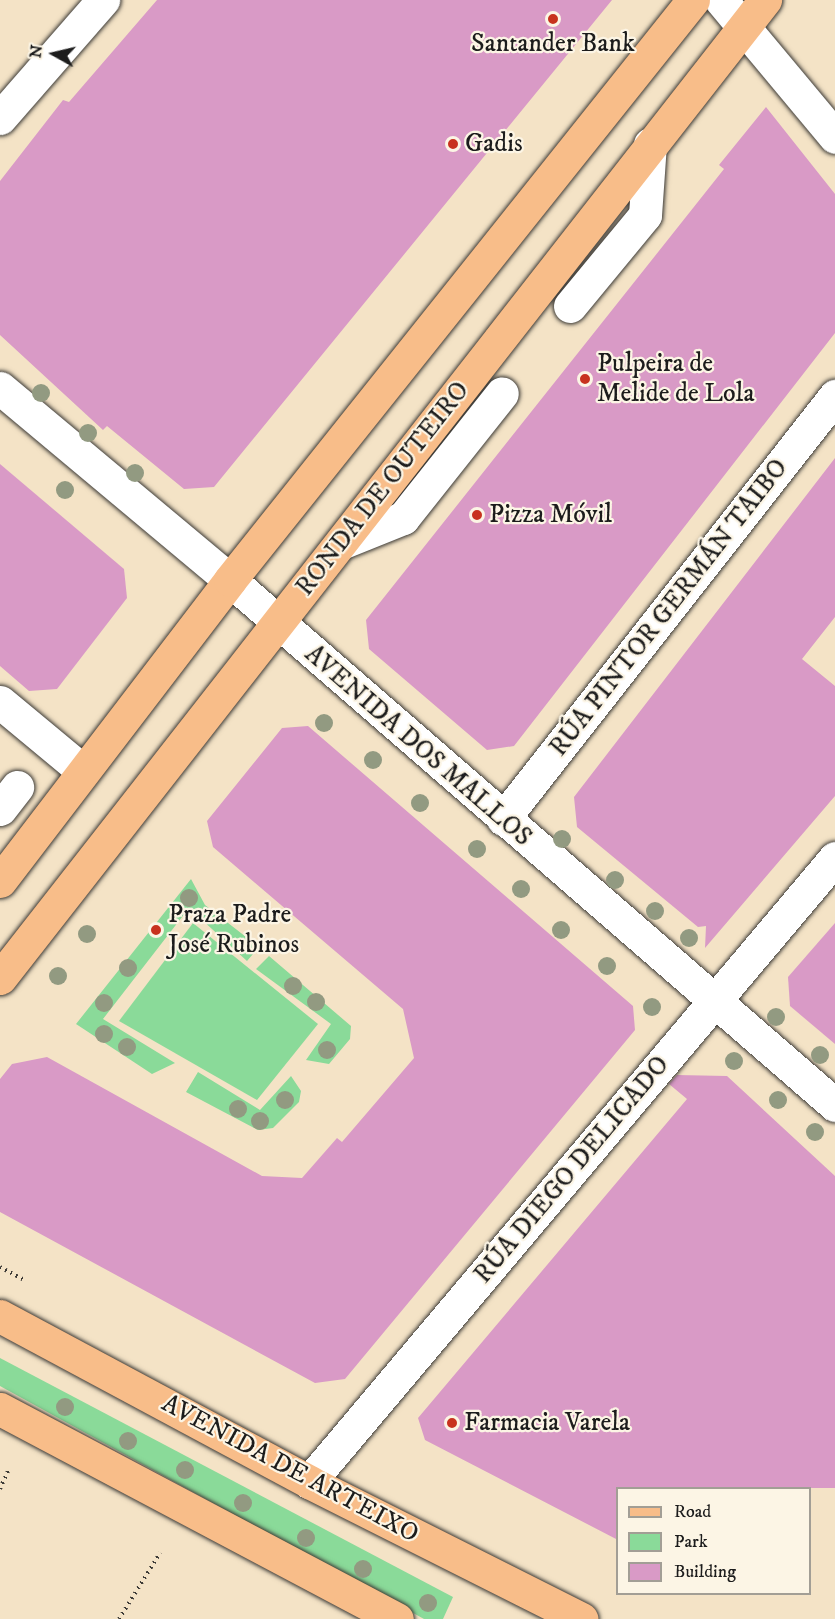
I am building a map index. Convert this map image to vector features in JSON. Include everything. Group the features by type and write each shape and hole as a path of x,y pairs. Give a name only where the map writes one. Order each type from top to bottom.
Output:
{"main road":[{"path":"0,881 230,580 693,0"},
{"name":"RONDA DE OUTEIRO","path":"0,978 278,625 742,26 765,0"},
{"name":"AVENIDA DE ARTEIXO","path":"0,1316 309,1482 581,1619"},
{"path":"0,1409 381,1615"}],"street":[{"path":"0,118 104,0"},
{"path":"721,0 835,137"},
{"path":"570,306 645,215 650,144"},
{"name":"AVENIDA DOS MALLOS","path":"0,388 230,580 278,625 835,1105"},
{"path":"341,543 403,518 502,393"},
{"name":"RÚA PINTOR GERMÁN TAIBO","path":"503,819 835,396"},
{"path":"0,702 83,771"},
{"name":"RÚA DIEGO DELICADO","path":"309,1482 835,858"}],"path":[{"path":"0,1489 9,1469"},
{"path":"119,1619 160,1553"}],"green space":[{"path":"191,879 205,905 259,947 247,961 189,908 103,1019 175,1063 152,1074 76,1024"},
{"path":"193,923 318,1024 257,1100 119,1021"},
{"path":"269,956 351,1026 350,1039 329,1064 306,1060 331,1024 256,969"},
{"path":"198,1072 260,1110 291,1076 301,1091 299,1102 273,1128 258,1130 186,1092"},
{"path":"0,1358 453,1597 443,1619 424,1619 0,1386"}],"building":[{"path":"157,0 612,0 214,487 184,489 107,426 103,430 0,335 0,181 63,100 69,102"},
{"path":"766,107 835,194 835,333 514,746 487,750 369,649 366,620 724,169 719,165"},
{"path":"835,458 835,617 802,659 835,686 835,796 705,948 706,926 698,927 577,827 574,797"},
{"path":"0,464 124,569 127,598 57,689 29,691 0,666"},
{"path":"308,726 633,1006 635,1030 345,1379 315,1383 0,1212 0,1079 12,1064 47,1057 262,1176 302,1178 337,1138 342,1142 414,1058 403,1009 213,847 207,821 282,728"},
{"path":"835,923 835,1044 790,1006 788,977"},
{"path":"677,1075 727,1076 835,1176 835,1488 616,1487 616,1539 425,1440 418,1418 687,1099 669,1084"}],"place":[{"name":"Santander Bank","path":"553,19"},
{"name":"Gadis","path":"453,144"},
{"name":"Pulpeira de Melide de Lola","path":"585,379"},
{"name":"Pizza Móvil","path":"477,515"},
{"name":"Praza Padre José Rubinos","path":"156,930"},
{"name":"Farmacia Varela","path":"452,1423"}]}
